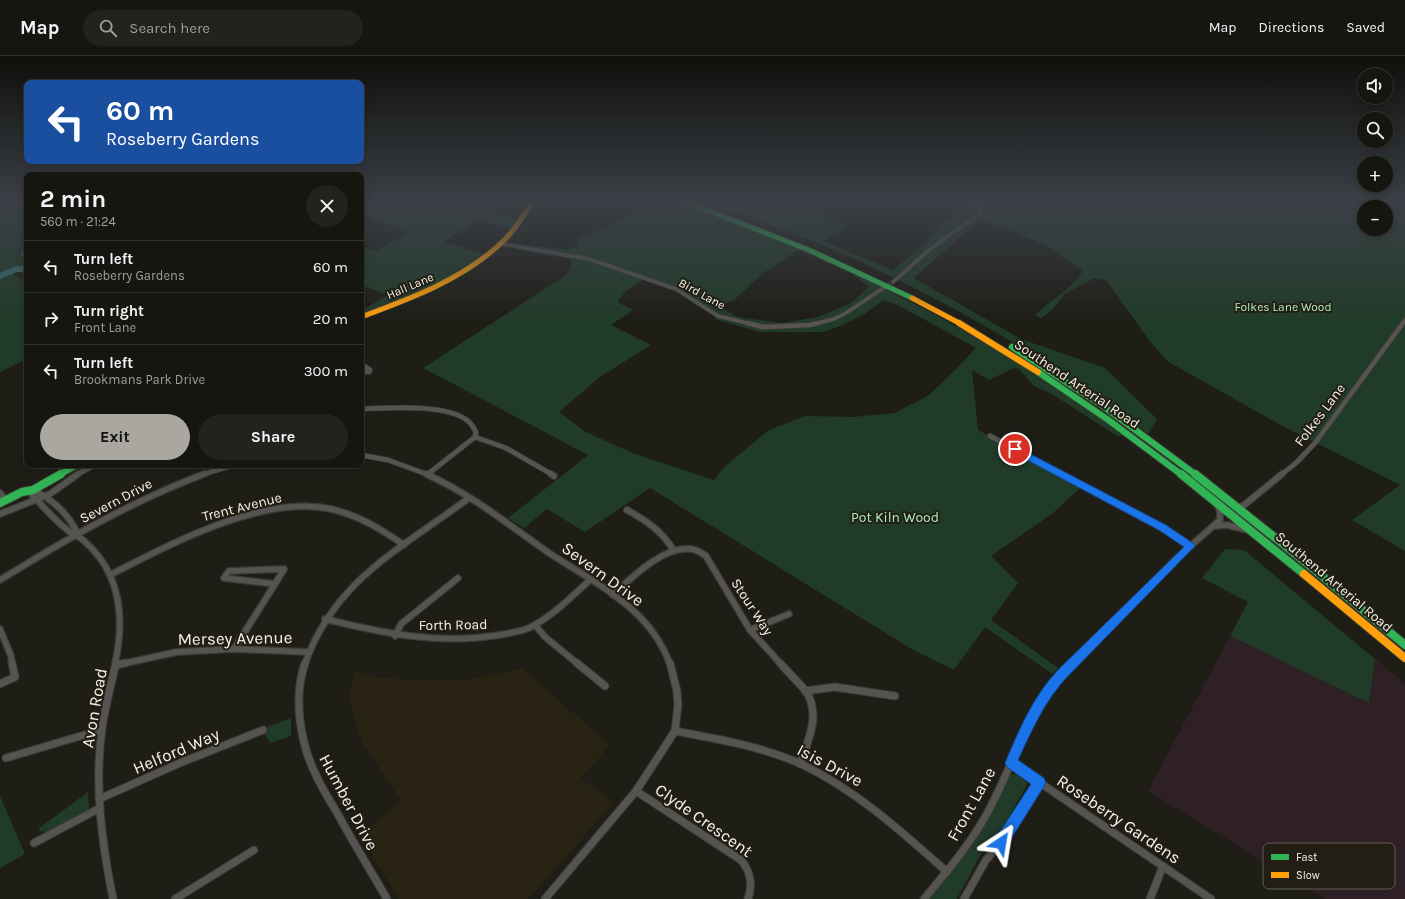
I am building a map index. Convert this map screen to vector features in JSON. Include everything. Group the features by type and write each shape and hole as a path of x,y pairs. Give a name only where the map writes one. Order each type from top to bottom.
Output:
{"main road":[{"name":"Southend Arterial Road","path":"793,242 890,283 1000,348 1100,415 1207,495 1405,658"},
{"name":"Southend Arterial Road","path":"806,242 987,332 1073,386 1155,444 1237,507 1405,644"},
{"name":"Hall Lane","path":"364,316 405,301 451,280 476,265 502,244"},
{"path":"3,501 22,492 33,490 72,468"}],"street":[{"name":"Bird Lane","path":"502,244 589,259 676,290 718,316 763,326 810,325 834,319 852,309 890,283 940,242"},
{"name":"Folkes Lane","path":"1237,507 1243,506 1296,463 1329,423 1405,320"},
{"path":"364,366 370,370 369,372 364,371"},
{"path":"364,409 419,408 450,412 460,415 472,424 476,432 474,437 428,474"},
{"path":"990,436 1162,528 1190,546"},
{"path":"474,437 484,438 509,449 554,476"},
{"name":"Severn Drive","path":"364,456 390,460 428,474 469,498 626,605 650,628 664,650 674,682 677,717 675,731 636,791 546,899"},
{"path":"0,514 37,501 54,492 78,474 89,468"},
{"name":"Severn Drive","path":"0,580 152,494 193,477 224,468"},
{"name":"Avon Road","path":"78,535 70,532 37,501 32,496 33,490 42,492 72,523 76,528 78,535 104,564 117,589 121,611 120,646 106,700 101,730 99,759 99,799 102,830 113,899"},
{"path":"0,493 3,501"},
{"path":"1207,495 1220,511 1221,517 1214,526"},
{"name":"Humber Drive","path":"387,899 321,784 306,748 300,713 303,667 307,652 325,619 355,584 376,566 469,498"},
{"name":"Trent Avenue","path":"110,575 202,530 254,514 291,508 320,507 354,516 378,527 404,545"},
{"path":"627,510 660,531 669,541 674,551"},
{"path":"1214,526 1234,526 1257,535"},
{"name":"Front Lane","path":"924,899 947,872 972,838 990,808 1031,720 1054,682 1190,546 1214,526"},
{"name":"Stour Way","path":"613,595 649,565 674,551 689,548 706,556 750,630 805,691 811,701 814,710 814,719 800,764"},
{"path":"234,649 275,584 284,569 229,571 224,578 275,584"},
{"path":"395,636 401,624 458,578"},
{"name":"Forth Road","path":"325,619 395,636 446,640 470,639 508,634 535,625 590,580"},
{"path":"750,630 789,614"},
{"path":"535,625 545,637 605,686"},
{"path":"0,629 12,656 15,677 0,684"},
{"name":"Mersey Avenue","path":"116,665 177,652 234,649 307,652"},
{"path":"805,691 835,688 895,696"},
{"path":"6,758 101,730"},
{"name":"Helford Way","path":"99,799 180,763 264,730"},
{"name":"Isis Drive","path":"675,731 735,743 800,764 837,783 873,808 947,872"},
{"name":"Roseberry Gardens","path":"1011,763 1211,899"},
{"path":"964,899 986,860 1001,843 1040,783"},
{"name":"Clyde Crescent","path":"636,791 741,860 747,866 752,881 752,890 748,899"},
{"path":"34,843 100,808"},
{"path":"175,899 254,850"},
{"path":"1150,899 1163,866"}],"shaded area":[{"path":"1230,636 1369,702 1375,659 1405,684 1405,899 1325,899 1309,889 1395,889 1395,843 1263,843 1263,861 1148,791"},
{"path":"522,668 610,745 581,778 613,802 528,899 399,899 360,835 401,801 361,740 349,698 354,670 381,678 423,680 473,679"}],"green space":[{"path":"0,242 24,242 24,269 13,274 24,280 24,360 0,372"},
{"path":"391,242 445,242 484,254 457,273 425,289 364,314 364,309 388,295 364,286 364,247 376,251"},
{"name":"Pot Kiln Wood","path":"578,242 785,242 848,270 936,315 1040,376 1124,433 1119,437 1050,393 1034,386 1019,369 1014,368 989,380 972,370 978,430 1082,486 1053,513 991,556 1018,583 991,620 1058,668 1052,674 985,627 954,670 915,651 650,488 585,532 547,509 524,528 508,518 588,455 423,368 563,277 568,272 572,262 568,258 508,247 528,246 568,249 578,246","holes":["798,250 852,274 869,287 851,303 818,317 782,323 737,317 719,306 734,300 762,274","644,279 674,290 717,316 714,319 760,332 823,332 843,325 865,314 883,300 898,305 976,348 928,396 894,413 853,417 805,416 769,430 724,467 714,480 635,454 586,432 559,412 600,377 651,345 611,325 633,310 617,302 625,292"]},
{"name":"Folkes Lane Wood","path":"816,242 826,242 893,270 925,242 954,242 914,278 1021,339 1105,368 1157,419 1148,434 1084,388 986,327 935,299 863,263"},
{"name":"Folkes Lane Wood","path":"1038,242 1405,242 1405,551 1352,520 1400,485 1277,423 1167,361 1148,339 1106,280 1094,278 1065,294 1051,311 1041,318 1035,315 1067,289 1083,271 1052,249"},
{"path":"1225,549 1244,550 1375,659 1369,703 1230,636 1248,602 1202,578"},
{"path":"291,718 291,736 270,743 264,733 268,730 267,727"},
{"path":"1011,774 1021,776 1025,779 1027,784 997,839 981,854 957,899 928,899 973,844"},
{"path":"88,792 89,810 47,832 40,831 38,829"},
{"path":"0,796 25,854 0,868"}],"waterway":[{"path":"0,276 16,269 24,269"}],"traffic: fast":[{"path":"789,242 912,298"},
{"path":"1012,347 1090,397 1190,470 1262,527 1405,645"},
{"path":"1038,372 1107,419 1174,469 1304,574"},
{"path":"0,503 22,492 33,490 72,468"}],"traffic: slow":[{"path":"364,316 411,298 458,275 479,261 502,242"},
{"path":"912,298 963,325 1038,372"},
{"path":"1304,574 1405,658"}],"route":[{"path":"1001,843 1040,783 1011,763 1031,720 1054,682 1190,546 1162,528 1015,449"}]}
